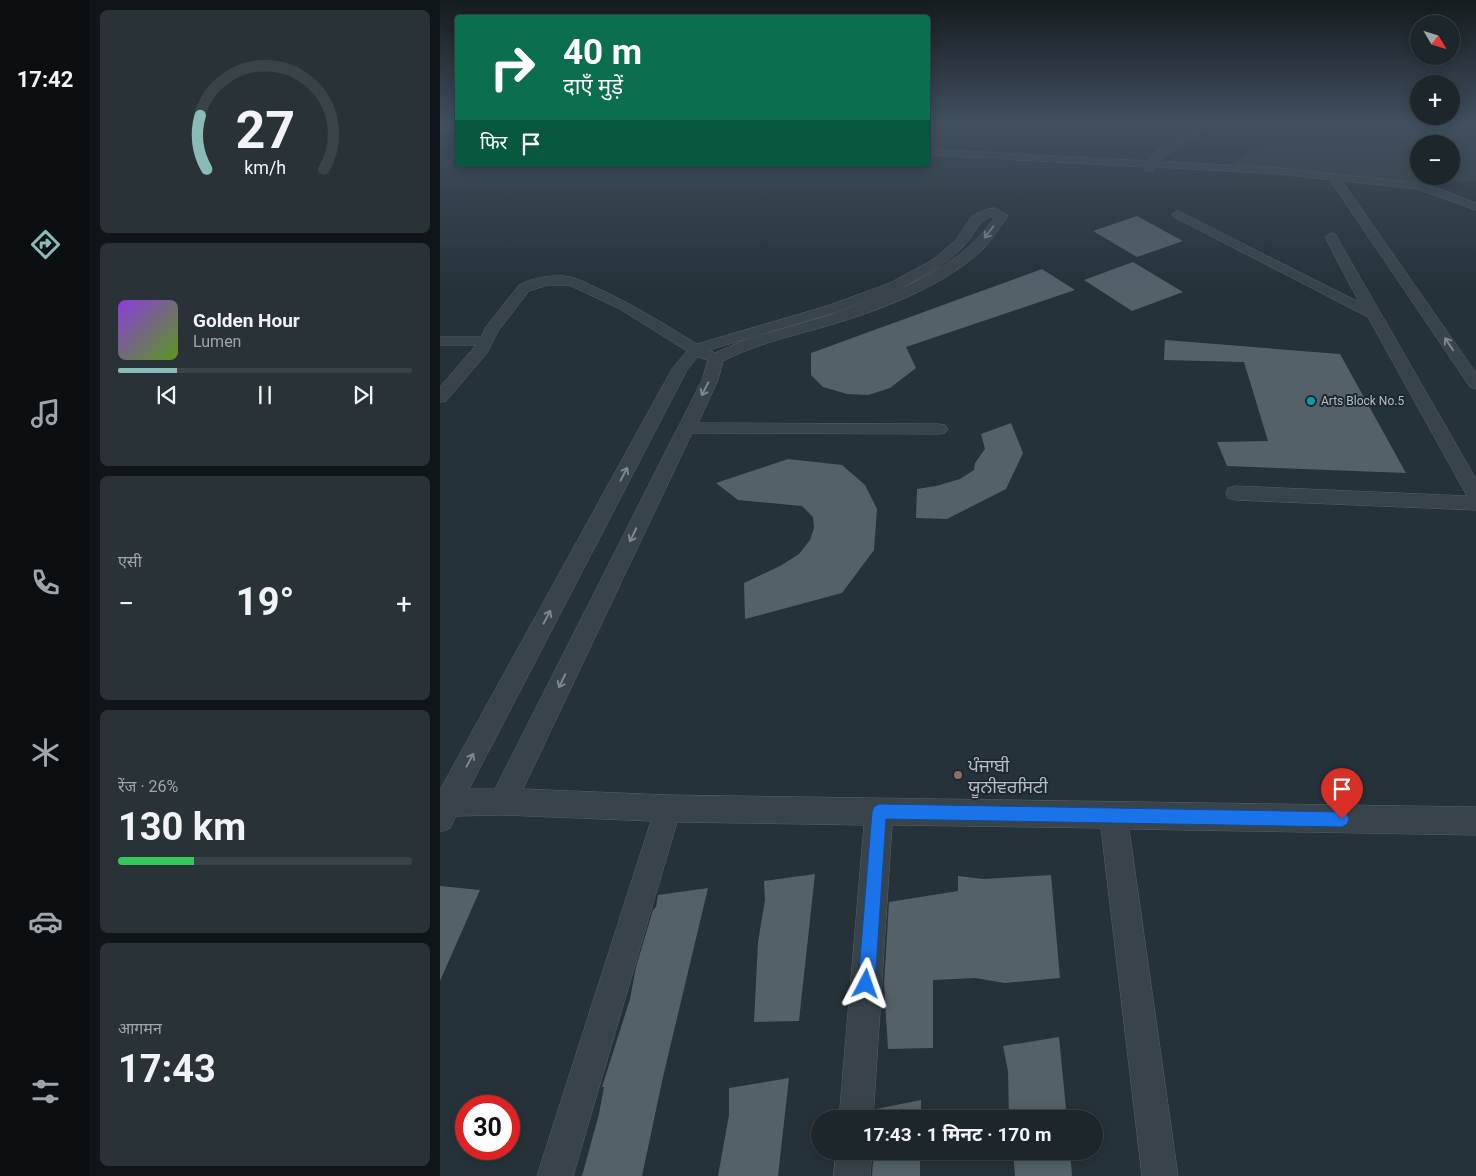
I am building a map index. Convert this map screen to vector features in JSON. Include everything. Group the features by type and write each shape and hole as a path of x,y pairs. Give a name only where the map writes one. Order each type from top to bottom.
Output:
{"street":[{"path":"1327,177 1418,186 1442,193 1476,207"},
{"path":"1341,178 1389,234"},
{"path":"1341,178 1471,371 1476,384"},
{"path":"442,808 680,369 696,350 734,336 832,309 895,286 922,273 939,262 960,243 976,219 989,212 995,212 1002,216 976,249 943,272 871,305 820,323 731,350 716,359 710,380 503,802"},
{"path":"1178,215 1372,314"},
{"path":"1331,238 1372,314 1476,494"},
{"path":"440,397 482,350 491,330 524,288 529,285 564,280 592,290 625,306 696,350 716,359"},
{"path":"440,341 486,341"},
{"path":"686,428 939,429"},
{"path":"1235,493 1476,503"},
{"path":"442,808 503,802 668,808 1476,821"},
{"path":"555,1176 668,808"},
{"path":"857,1110 879,812"},
{"path":"1112,815 1160,1176"},
{"path":"852,1176 853,1160"}],"green space":[{"path":"1356,177 1410,177 1410,182"},
{"path":"1460,177 1476,177 1476,181 1460,181"}],"building":[{"path":"1137,216 1183,241 1137,257 1093,231"},
{"path":"1133,262 1183,292 1132,311 1084,280"},
{"path":"1042,269 1075,290 906,347 916,368 890,388 868,395 847,394 823,387 811,375 811,353"},
{"name":"Arts Block No.5","path":"1165,340 1340,354 1406,473 1227,466 1217,442 1268,441 1244,362 1164,360"},
{"path":"1011,423 1023,453 1006,489 947,519 916,518 917,489 960,479 974,470 975,463 985,449 981,434"},
{"path":"788,459 842,465 865,485 877,509 874,550 842,593 745,619 744,583 780,566 799,554 810,540 814,528 813,517 802,506 738,500 716,483"},
{"path":"815,874 799,1021 754,1022 758,942 765,900 764,881"},
{"path":"1051,875 1060,978 1005,983 975,978 933,980 933,1048 888,1049 884,984 889,902 958,891 958,876 983,879"},
{"path":"440,886 480,890 440,981"},
{"path":"708,888 663,1077 642,1176 582,1176 599,1114 604,1087 602,1087 630,999 636,967 653,910 656,907 658,895"},
{"path":"1059,1037 1066,1110 1009,1110 1008,1071 1003,1046"},
{"path":"789,1078 778,1176 718,1176 729,1115 729,1088"},
{"path":"921,1100 921,1110 876,1109"},
{"path":"873,1160 920,1160 920,1176 872,1176"},
{"path":"1014,1160 1071,1160 1072,1176 1015,1176"}],"place":[{"name":"Arts Block No.5","path":"1311,401"},
{"name":"ਪੰਜਾਬੀ ਯੂਨੀਵਰਸਿਟੀ","path":"958,775"}],"route":[{"path":"866,984 879,812 1342,819"}]}
